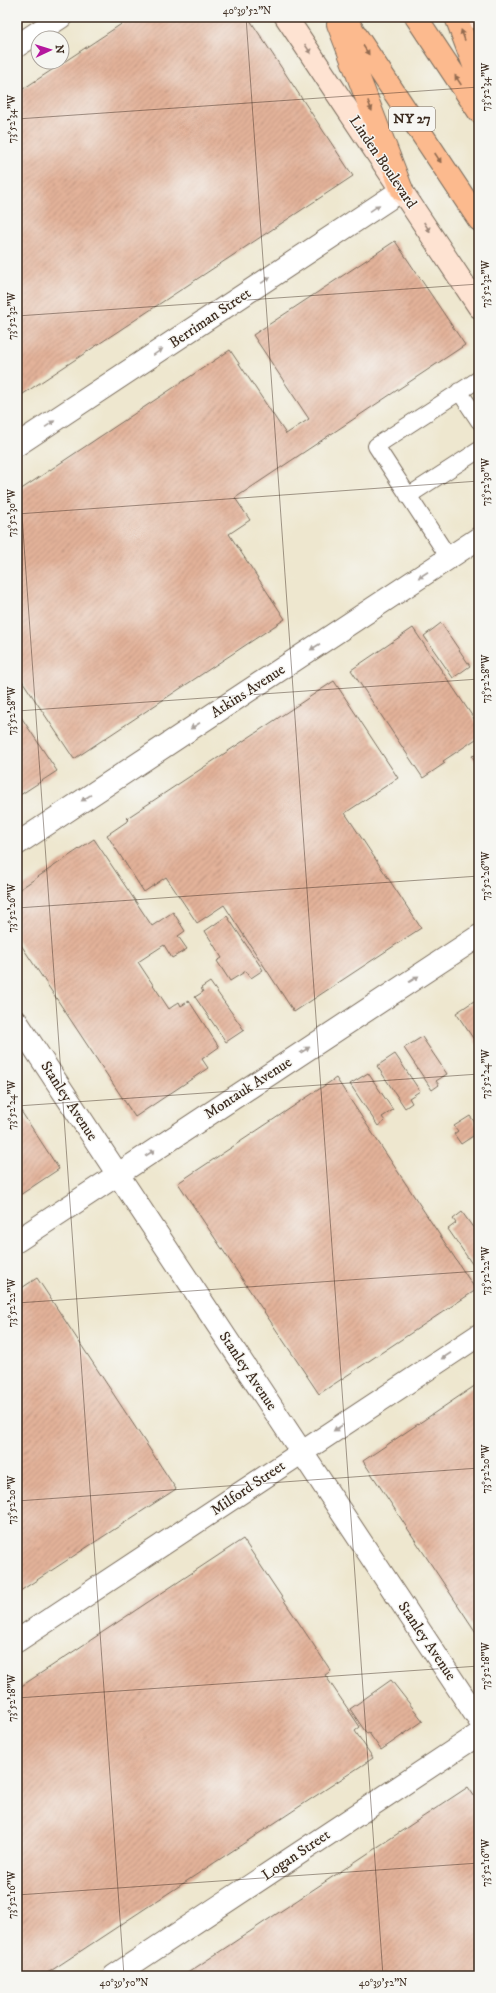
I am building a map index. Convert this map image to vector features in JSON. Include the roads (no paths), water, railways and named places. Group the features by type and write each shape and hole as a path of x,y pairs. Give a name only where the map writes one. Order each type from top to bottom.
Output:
{"highway":[{"path":"335,17 402,190"},
{"name":"NY 27","path":"344,17 479,220"},
{"path":"416,17 479,112"},
{"path":"456,17 479,79"}],"street":[{"path":"17,46 61,17"},
{"name":"Linden Boulevard","path":"286,17 479,307"},
{"name":"Berriman Street","path":"17,445 402,190"},
{"name":"Atkins Avenue","path":"17,844 479,538"},
{"name":"Montauk Avenue","path":"17,1241 479,936"},
{"name":"Stanley Avenue","path":"17,1022 479,1720"},
{"name":"Milford Street","path":"17,1640 479,1335"},
{"name":"Logan Street","path":"114,1976 479,1734"}],"lane":[{"path":"449,558 376,446 479,379"},
{"path":"459,392 479,421"},
{"path":"408,496 479,450"}]}
